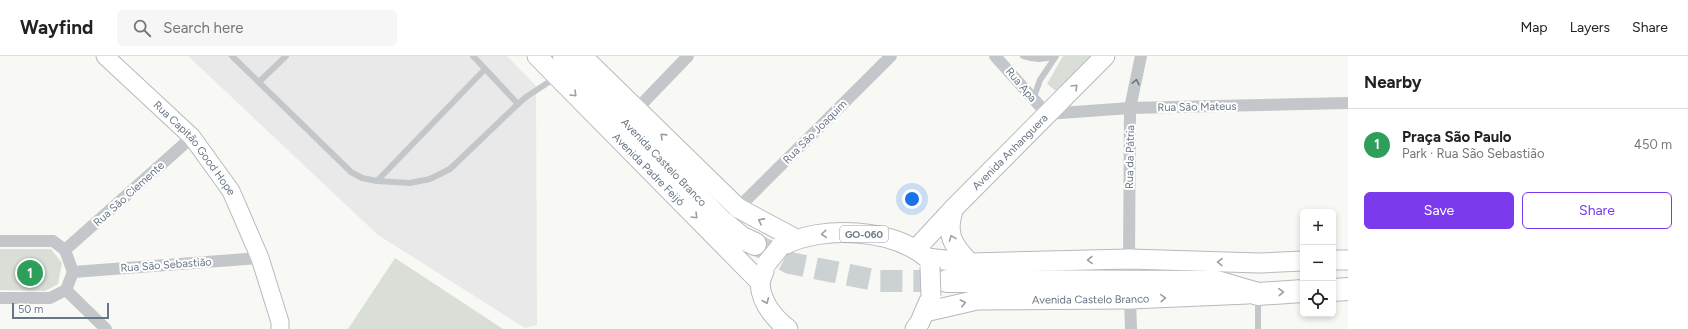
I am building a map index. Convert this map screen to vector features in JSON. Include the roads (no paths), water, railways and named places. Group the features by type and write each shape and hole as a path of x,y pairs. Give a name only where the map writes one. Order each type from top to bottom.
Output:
{"highway":[{"name":"Avenida Castelo Branco","path":"564,56 580,65 720,220 742,238 755,244"},
{"name":"Avenida Castelo Branco","path":"558,66 580,65"},
{"name":"Avenida Castelo Branco","path":"947,281 1217,282 1258,294 1300,291"},
{"path":"1336,290 1348,289"}],"main road":[{"name":"Avenida Padre Feijó","path":"537,56 558,66 760,282"},
{"name":"Avenida Anhanguera","path":"924,258 954,208 1105,56"},
{"path":"580,65 636,110 738,208 788,243 767,264 760,282 765,302 779,326"},
{"path":"954,208 950,219 949,231 958,251 970,263"},
{"name":"GO-060","path":"788,243 822,234 881,235 924,258"},
{"path":"915,329 928,304 924,258"},
{"name":"Avenida Castelo Branco","path":"924,258 970,263 1129,259 1259,263 1300,261"},
{"path":"1336,260 1348,260"},
{"name":"Avenida Castelo Branco","path":"1217,282 1259,263"},
{"name":"Avenida Castelo Branco","path":"928,304 977,300 1130,299 1258,294"}],"street":[{"name":"Rua Capitão Good Hope","path":"105,56 192,137 231,191 260,258 280,322 280,329"},
{"path":"636,110 688,56"},
{"name":"Rua São Joaquim","path":"738,208 891,56"},
{"name":"Rua Apa","path":"995,56 1047,114"},
{"name":"Rua da Pátria","path":"1129,259 1130,108 1141,56"},
{"name":"Rua São Mateus","path":"1047,114 1130,108 1348,103"},
{"name":"Rua São Clemente","path":"65,250 192,137"},
{"path":"0,241 53,241 65,250 73,272 66,290 50,298 0,298"},
{"name":"Rua São Sebastião","path":"73,272 260,258"},
{"path":"66,290 106,329"},
{"path":"1130,299 1131,329"}],"lane":[{"path":"232,56 351,172 362,178 378,181 410,183 430,179 450,169 558,66"},
{"path":"259,82 286,56"},
{"path":"473,56 518,104"},
{"path":"1023,56 1034,59 1044,59 1055,56"},
{"path":"1033,100 1040,80 1055,56"},
{"path":"378,181 485,69"},
{"path":"1258,294 1258,329"}],"tunnel":[{"path":"755,244 790,263 879,281 947,281"}],"place":[{"name":"Praça São Paulo","path":"30,273"}]}
